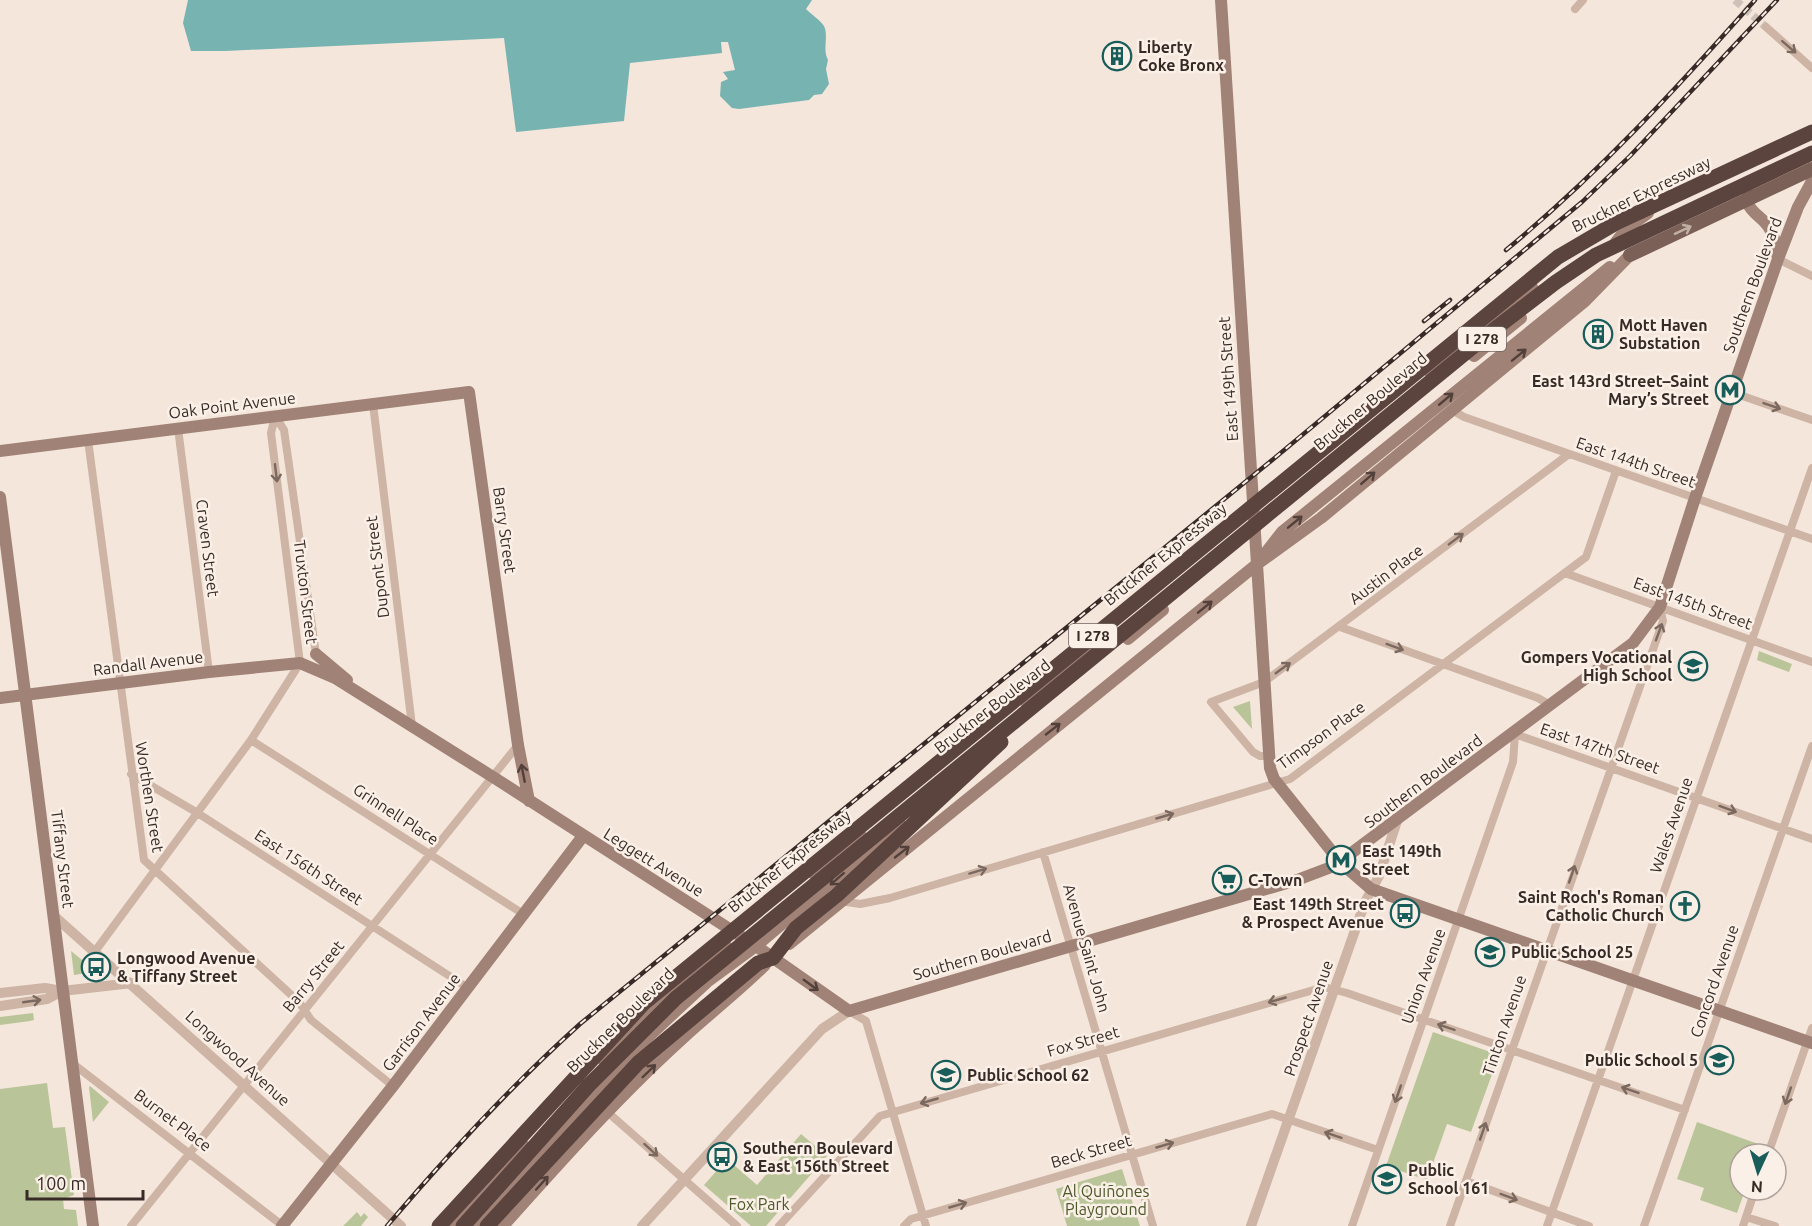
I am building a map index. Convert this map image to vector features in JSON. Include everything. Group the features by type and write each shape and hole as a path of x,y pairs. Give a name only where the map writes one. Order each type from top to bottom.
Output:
{"highway":[{"name":"Bruckner Expressway","path":"439,1226 644,1003 1534,276 1595,234 1812,135"},
{"name":"Bruckner Expressway","path":"463,1226 589,1085 676,998 975,751 1071,676 1556,282 1619,243 1812,153"},
{"path":"487,1226 659,1043 758,963 773,958 796,928 839,898 1071,676"}],"main road":[{"name":"East 149th Street","path":"1221,0 1271,775 1341,863 1371,889 1810,1042"},
{"name":"Bruckner Boulevard","path":"451,1226 577,1085 654,1006 733,932 1254,519 1580,249 1651,211 1812,135"},
{"name":"Bruckner Boulevard","path":"476,1226 591,1097 648,1037 707,982 756,946 1254,534 1502,333 1616,242 1644,225 1812,146"},
{"path":"1256,566 1282,532 1578,291 1630,255 1812,169"},
{"path":"1746,201 1759,171"},
{"name":"Southern Boulevard","path":"849,1011 1297,880 1341,863 1629,647 1643,634 1660,607 1695,498 1778,259 1795,214 1812,181"},
{"path":"1746,201 1754,216 1767,224 1772,233 1778,259"},
{"path":"1616,242 1626,228 1651,211"},
{"path":"839,898 1256,566 1321,518 1585,301 1630,255"},
{"path":"1449,357 1502,333"},
{"name":"Oak Point Avenue","path":"0,451 469,392"},
{"name":"Barry Street","path":"469,392 518,745 529,801"},
{"name":"Tiffany Street","path":"0,497 93,1226"},
{"path":"316,654 340,671 358,692"},
{"name":"Leggett Avenue","path":"300,663 335,678 493,777 756,946 849,1011"},
{"name":"Randall Avenue","path":"0,698 300,663"},
{"name":"Garrison Avenue","path":"283,1226 525,915 583,836"},
{"path":"503,1226 607,1111 684,1037 732,998 773,958"}],"street":[{"path":"1575,9 1583,0"},
{"path":"1766,27 1812,68"},
{"path":"1778,259 1812,276"},
{"path":"1731,392 1812,420"},
{"name":"Dupont Street","path":"373,404 412,726"},
{"name":"East 144th Street","path":"1452,410 1464,417 1812,539"},
{"name":"Truxton Street","path":"275,416 284,429 316,654"},
{"name":"Truxton Street","path":"96,950 251,740 300,663 271,434 275,416"},
{"name":"Craven Street","path":"178,428 208,672"},
{"name":"Worthen Street","path":"88,440 144,860 299,1002 311,1020 393,1086"},
{"name":"Austin Place","path":"1269,756 1260,756 1253,752 1212,702 1264,682 1569,454"},
{"name":"Wales Avenue","path":"1547,1226 1812,468"},
{"name":"Timpson Place","path":"839,898 860,904 890,898 1290,779 1586,556 1616,471"},
{"name":"East 145th Street","path":"1564,573 1812,662"},
{"name":"Tinton Avenue","path":"1450,1226 1663,621 1660,607"},
{"name":"East 147th Street","path":"1340,627 1538,698 1550,705"},
{"path":"1629,647 1648,664"},
{"name":"East 147th Street","path":"1515,734 1812,838"},
{"name":"Union Avenue","path":"1352,1226 1513,762 1515,734"},
{"name":"Grinnell Place","path":"251,740 525,915"},
{"name":"Barry Street","path":"131,1226 518,745"},
{"name":"Concord Avenue","path":"1644,1226 1812,746"},
{"name":"East 156th Street","path":"131,774 196,812 468,988"},
{"name":"Prospect Avenue","path":"1251,1226 1334,988 1371,889 1379,876 1397,821"},
{"name":"Avenue Saint John","path":"1043,852 1153,1226"},
{"name":"Longwood Avenue","path":"53,915 96,950 400,1225"},
{"path":"0,993 45,988 62,991 132,983"},
{"name":"Fox Street","path":"779,1226 880,1116 1319,988 1334,988"},
{"path":"1334,988 1685,1110"},
{"path":"0,1006 47,999 62,991"},
{"name":"Leggett Avenue","path":"849,1011 866,1022 926,1226"},
{"name":"Southern Boulevard","path":"642,1226 822,1029 849,1011"},
{"path":"1772,1142 1810,1042 1812,1028"},
{"name":"Burnet Place","path":"72,1062 283,1226"},
{"path":"577,1085 736,1226"},
{"name":"Beck Street","path":"904,1226 911,1219 923,1215 1272,1114 1378,1150"},
{"path":"1466,1181 1589,1226"},
{"path":"1743,1226 1751,1202"},
{"path":"1746,1216 1775,1226"}],"green space":[{"path":"1759,651 1792,664 1789,672 1757,660"},
{"path":"1250,701 1252,729 1233,707"},
{"path":"71,951 93,969 93,972 74,975"},
{"path":"33,1013 34,1020 0,1025 0,1017"},
{"path":"1433,1032 1499,1055 1471,1132 1447,1124 1427,1180 1386,1166"},
{"path":"47,1083 53,1128 65,1127 74,1195 63,1199 64,1209 76,1210 78,1226 0,1226 0,1089"},
{"path":"89,1087 109,1102 93,1122"},
{"path":"1697,1122 1753,1142 1728,1142 1728,1202 1741,1202 1737,1213 1700,1200 1704,1188 1677,1179"},
{"name":"Fox Park","path":"801,1134 827,1156 766,1226 751,1226 704,1185 727,1159 757,1185"},
{"name":"Al Quiñones Playground","path":"1122,1169 1140,1226 1067,1226 1056,1189"},
{"path":"357,1212 361,1217 364,1213 368,1217 361,1226 343,1226"}],"water":[{"path":"188,0 812,0 806,9 824,26 829,84 822,94 814,95 809,100 732,108 720,96 721,82 728,79 723,72 735,70 728,42 721,42 722,53 630,63 624,121 516,132 504,38 191,51 183,23"}],"tunnel":[{"path":"1735,0 1766,27"}],"railway":[{"path":"1506,250 1572,192 1635,130 1755,0"},
{"path":"387,1226 480,1122 580,1024 1271,461 1582,202 1630,156 1777,0"},
{"path":"1424,321 1450,300"}],"place":[{"name":"Liberty Coke Bronx","path":"1117,56"},
{"name":"Mott Haven Substation","path":"1598,334"},
{"name":"East 143rd Street–Saint Mary’s Street","path":"1730,390"},
{"name":"Gompers Vocational High School","path":"1693,666"},
{"name":"East 149th Street","path":"1341,860"},
{"name":"C-Town","path":"1227,880"},
{"name":"Saint Roch's Roman Catholic Church","path":"1685,906"},
{"name":"East 149th Street & Prospect Avenue","path":"1405,913"},
{"name":"Public School 25","path":"1490,952"},
{"name":"Longwood Avenue & Tiffany Street","path":"96,967"},
{"name":"Public School 5","path":"1719,1060"},
{"name":"Public School 62","path":"946,1075"},
{"name":"Southern Boulevard & East 156th Street","path":"722,1157"},
{"name":"Public School 161","path":"1387,1179"}]}
